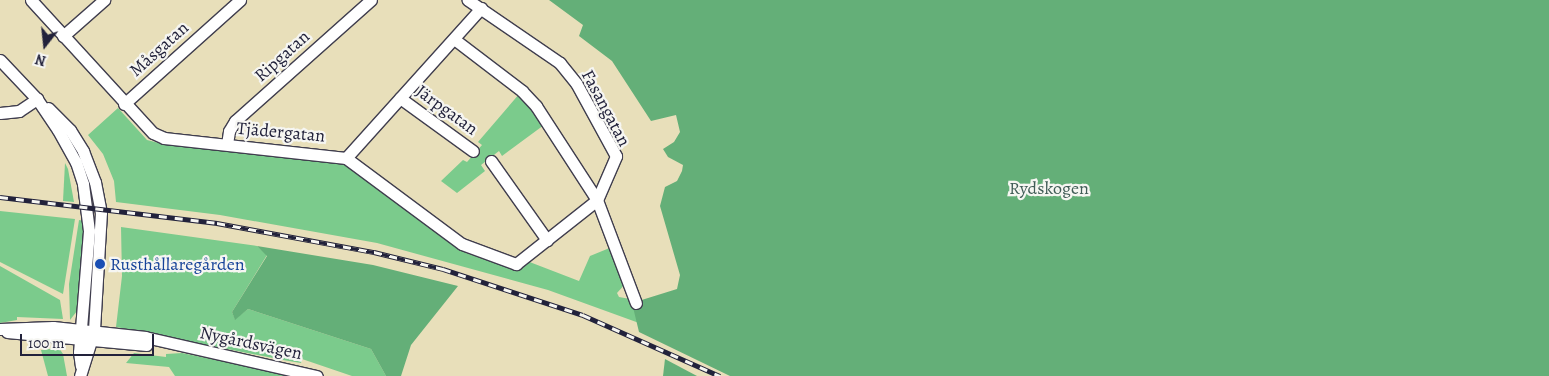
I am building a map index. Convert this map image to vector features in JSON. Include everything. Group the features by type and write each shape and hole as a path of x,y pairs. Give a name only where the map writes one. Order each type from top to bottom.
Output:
{"street":[{"name":"Tjädergatan","path":"31,0 124,104 148,129 159,136 346,158 462,244 478,252 516,264 597,200"},
{"path":"63,36 104,0"},
{"name":"Måsgatan","path":"124,104 240,0"},
{"name":"Ripgatan","path":"227,144 229,131 235,121 371,0"},
{"name":"Fasangatan","path":"468,0 550,54 576,83 616,156 597,200"},
{"name":"Järpgatan","path":"346,158 481,8"},
{"path":"454,39 522,91 541,114 597,200 636,303"},
{"path":"0,60 37,100 55,114 77,141 98,192 102,229 93,336 80,371"},
{"name":"Järpgatan","path":"400,98 473,151"},
{"path":"0,113 19,111 37,100"},
{"path":"37,100 66,144 85,193 89,231 80,335 80,371"},
{"path":"491,161 547,240"},
{"name":"Nygårdsvägen","path":"0,330 93,336 177,345 317,376"}],"green space":[{"name":"Rydskogen","path":"549,0 1549,0 1549,376 730,376 639,332 632,303 677,289 680,275 660,206 665,187 677,181 682,171 683,165 668,157 663,149 674,142 680,132 676,115 651,121 612,61 579,36 583,25"},
{"path":"520,93 544,125 502,156 499,151 481,165 485,171 457,193 441,181 463,160 467,162 482,145 478,142"},
{"path":"118,108 147,140 163,144 343,163 466,253 515,270 527,261 579,281 590,256 612,247 626,283 617,293 619,297 630,299 639,323 548,290 377,243 220,215 116,202 114,181 103,154 88,135"},
{"path":"65,163 68,169 74,202 63,201"},
{"path":"0,211 75,219 63,294 0,262"},
{"path":"79,220 84,221 84,227 77,311 70,320 69,284"},
{"path":"121,227 257,246 267,255 232,312 235,319 248,309 371,349 386,376 352,376 302,359 301,363 283,360 116,327 122,276"},
{"path":"257,246 373,265 458,286 411,345 401,376 386,376 371,349 248,309 235,320 232,312 267,256"},
{"path":"0,266 60,300 63,319 17,317 17,320 0,323"},
{"path":"59,348 63,354 67,376 48,376 41,350"},
{"path":"134,353 166,357 166,354 182,353 293,376 175,376 169,367 126,363"},
{"path":"665,359 697,376 663,376"}],"railway":[{"path":"0,197 217,223 374,252 443,269 583,315 720,376"}],"place":[{"name":"Rusthållaregården","path":"100,264"}]}
